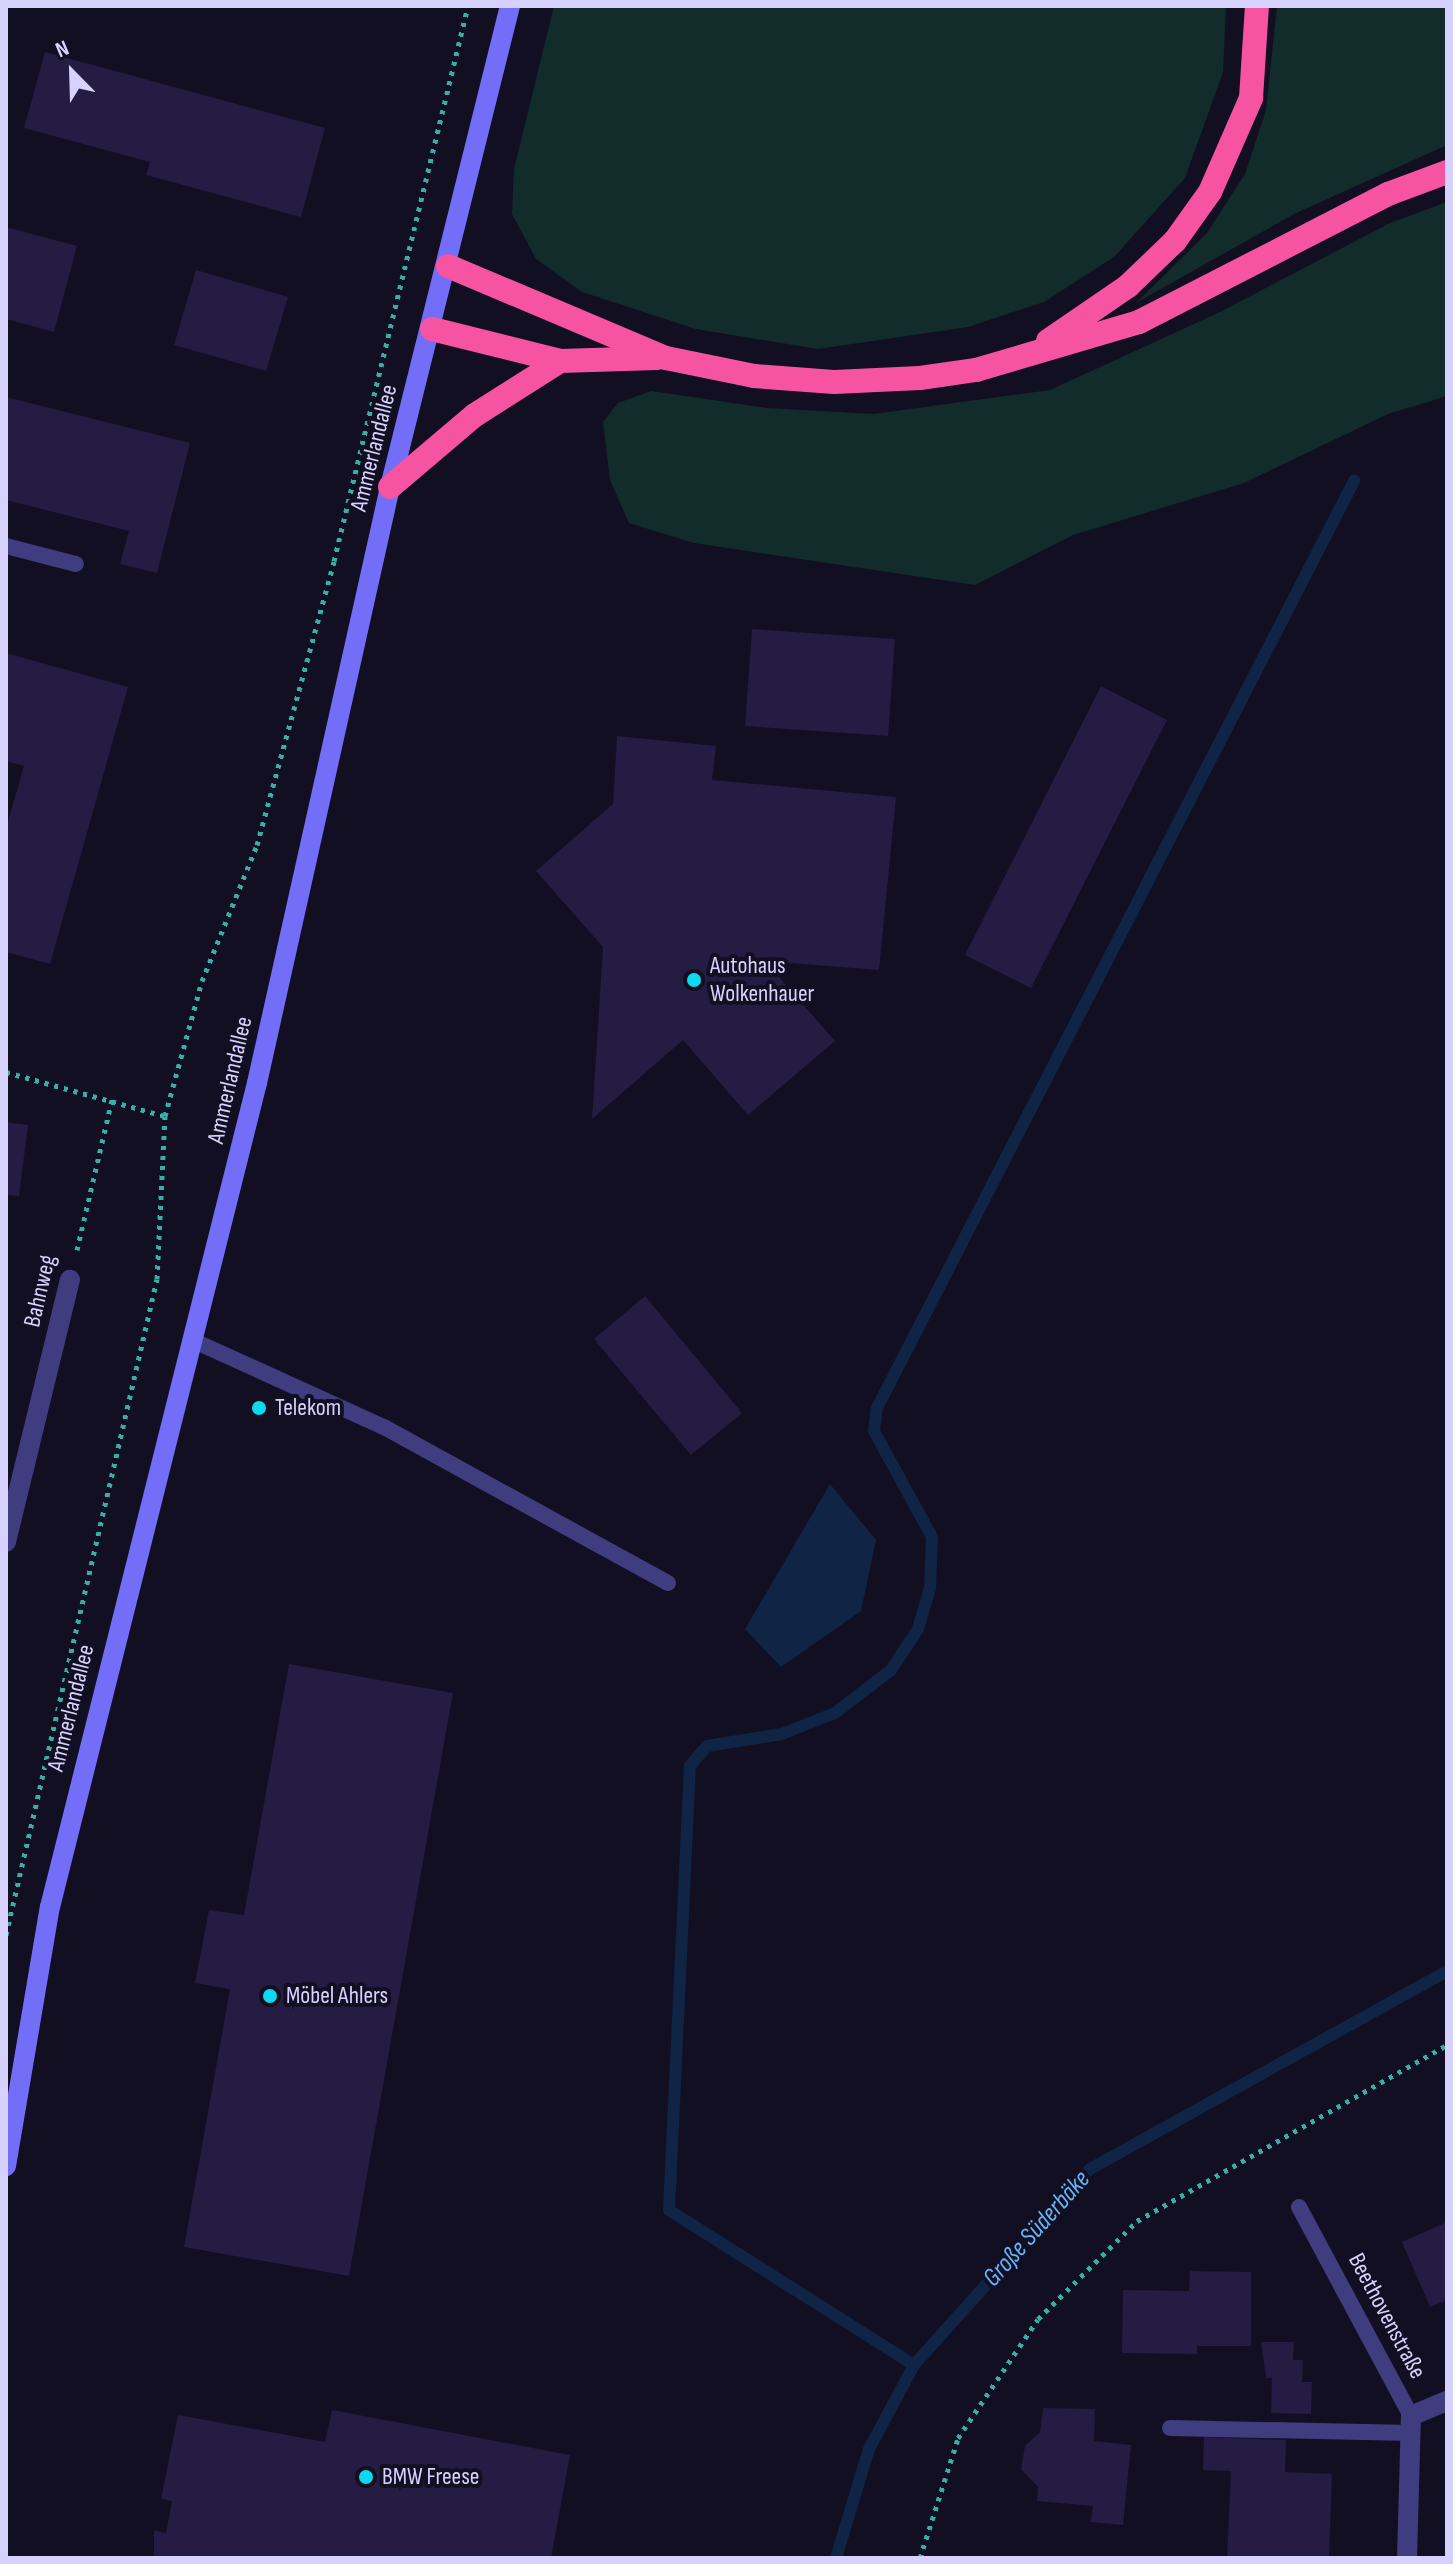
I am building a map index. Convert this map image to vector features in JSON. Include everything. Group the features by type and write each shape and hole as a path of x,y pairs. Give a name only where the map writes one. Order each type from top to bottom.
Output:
{"highway":[{"path":"1031,353 1128,286 1175,241 1210,192 1251,98 1257,6"},
{"path":"448,266 666,358 754,376 834,382 934,376 1031,353 1139,322 1388,194 1447,172"},
{"path":"432,329 560,361 666,358"},
{"path":"390,487 475,415 560,361"}],"main road":[{"name":"Ammerlandallee","path":"6,2166 50,1907 257,1083 390,487 448,266 510,6"}],"street":[{"name":"Bahnweg","path":"6,1542 70,1280"},
{"name":"Beethovenstraße","path":"1411,2424 1447,2401"},
{"path":"1407,2558 1411,2424"}],"lane":[{"path":"6,546 76,564"},
{"path":"192,1340 384,1427 668,1583"},
{"name":"Beethovenstraße","path":"1299,2207 1411,2424"},
{"path":"1170,2428 1411,2424"}],"path":[{"path":"6,1935 157,1279 165,1116 202,981 257,845 357,471 468,6"},
{"path":"6,1072 165,1116"},
{"name":"Bahnweg","path":"70,1280 112,1099"},
{"path":"920,2558 958,2438 1038,2319 1137,2221 1447,2045"}],"green space":[{"path":"554,6 1226,6 1223,72 1185,178 1114,257 1044,302 968,327 818,349 696,329 582,292 536,259 512,214 514,169"},
{"path":"1277,6 1447,6 1447,145 1294,214 1136,303 1207,233 1245,174 1266,110"},
{"path":"1447,202 1447,396 1388,414 1244,483 1073,535 975,585 694,543 629,523 610,480 603,422 618,403 651,391 767,408 874,414 1050,390 1218,313 1390,223"}],"water":[{"path":"830,1484 876,1540 861,1611 781,1667 745,1629"}],"building":[{"path":"45,52 325,128 301,217 146,175 150,162 24,128"},
{"path":"6,227 77,246 54,332 6,319"},
{"path":"196,270 288,297 266,371 174,345"},
{"path":"6,397 190,443 157,573 120,564 129,531 6,500"},
{"path":"752,629 895,639 888,736 745,726"},
{"path":"6,653 128,687 50,964 6,952 6,828 24,766 6,761"},
{"path":"1101,686 1167,720 1031,988 965,955"},
{"path":"617,736 716,746 712,780 896,797 879,970 765,961 835,1041 748,1115 683,1040 592,1119 603,947 536,871 613,804"},
{"path":"6,1122 28,1125 19,1196 6,1195"},
{"path":"645,1296 742,1413 691,1455 594,1339"},
{"path":"289,1664 453,1693 349,2276 184,2247 230,1989 195,1983 209,1910 244,1915"},
{"path":"1447,2222 1447,2300 1430,2307 1402,2242"},
{"path":"1190,2271 1251,2272 1251,2346 1197,2346 1197,2354 1122,2353 1123,2290 1189,2291"},
{"path":"1261,2342 1294,2342 1293,2360 1303,2360 1302,2382 1312,2382 1311,2414 1271,2413 1272,2378 1266,2378"},
{"path":"1043,2408 1095,2409 1094,2441 1131,2445 1123,2525 1091,2522 1093,2506 1037,2501 1038,2487 1021,2469 1025,2446 1040,2432"},
{"name":"BMW Freese","path":"332,2410 570,2455 551,2558 154,2558 154,2530 166,2533 172,2501 161,2499 178,2415 325,2442"},
{"path":"1204,2437 1286,2440 1285,2472 1332,2474 1329,2558 1227,2558 1231,2471 1203,2470"}],"waterway":[{"path":"914,2365 669,2210 690,1766 707,1746 782,1734 835,1713 891,1670 918,1629 930,1588 932,1537 874,1431 877,1408 1354,481"},
{"name":"Große Süderbäke","path":"836,2558 869,2449 914,2365 1090,2169 1447,1971"}],"place":[{"name":"Autohaus Wolkenhauer","path":"694,980"},
{"name":"Telekom","path":"259,1408"},
{"name":"Möbel Ahlers","path":"270,1996"},
{"name":"BMW Freese","path":"366,2477"}]}
